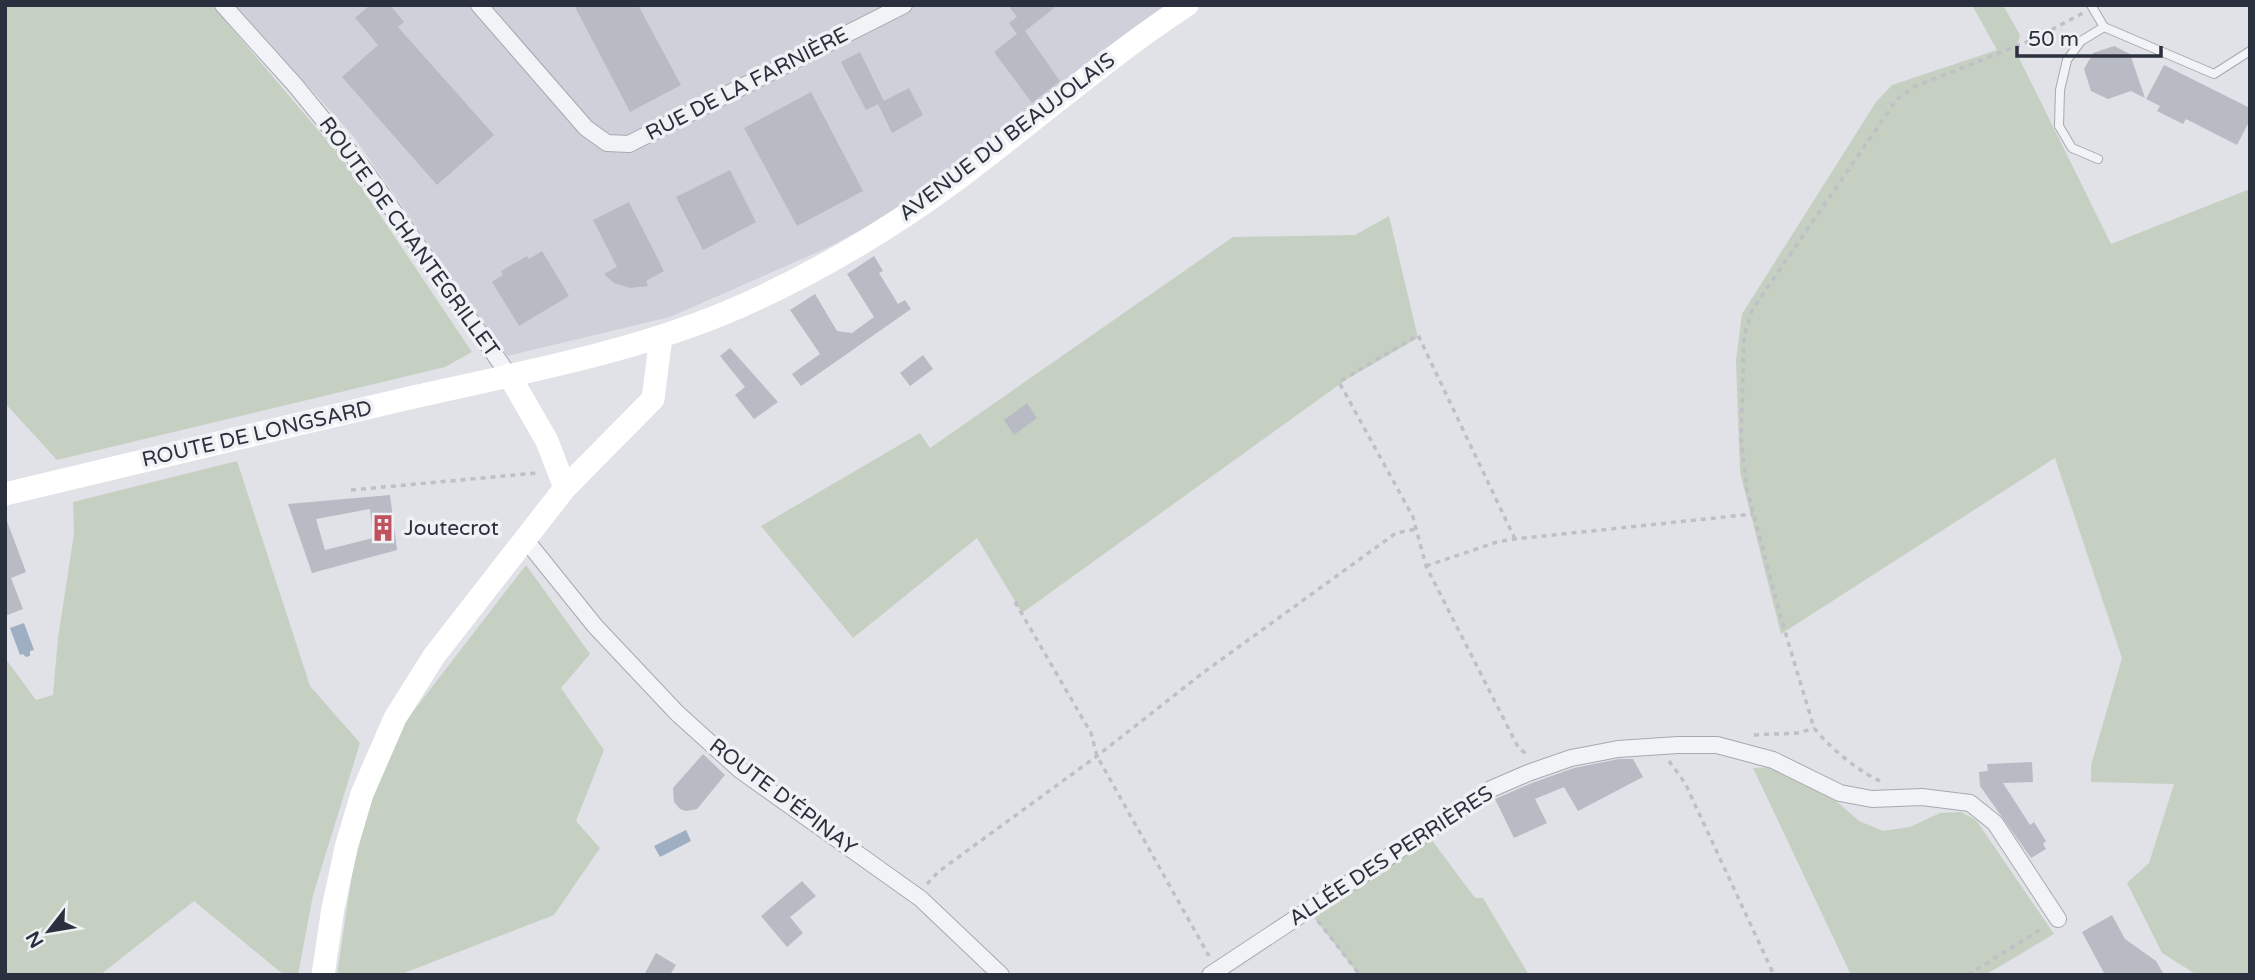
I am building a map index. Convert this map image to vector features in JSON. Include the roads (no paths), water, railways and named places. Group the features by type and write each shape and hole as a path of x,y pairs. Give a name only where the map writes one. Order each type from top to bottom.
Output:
{"main road":[{"name":"AVENUE DU BEAUJOLAIS","path":"509,375 662,337 740,307 814,270 888,227 946,187 1143,34 1187,5"},
{"path":"323,975 333,908 347,844 362,794 395,718 434,656 525,539 561,480 653,399 662,337"},
{"path":"509,375 547,441 561,480"},
{"name":"ROUTE DE LONGSARD","path":"5,494 509,375"}],"street":[{"name":"ROUTE DE CHANTEGRILLET","path":"223,5 295,85 366,172 509,375"},
{"name":"RUE DE LA FARNIÈRE","path":"479,5 586,128 607,143 629,144 904,5"},
{"name":"ROUTE D'ÉPINAY","path":"525,539 595,626 677,713 740,770 918,896 1001,975"},
{"name":"ALLÉE DES PERRIÈRES","path":"1213,973 1491,789 1571,758 1619,749 1665,746 1726,747 1773,760 1840,793 1872,799 1922,797 1970,803 1995,822 2057,919"}],"lane":[{"path":"2092,7 2104,27 2214,74 2250,51"},
{"path":"2098,159 2072,148 2059,126 2060,102 2067,60 2081,41 2104,27"}],"water":[{"path":"24,623 34,650 26,657 20,655 10,628"},
{"path":"686,830 691,841 660,857 654,846"}],"place":[{"name":"Joutecrot","path":"383,528"}]}
